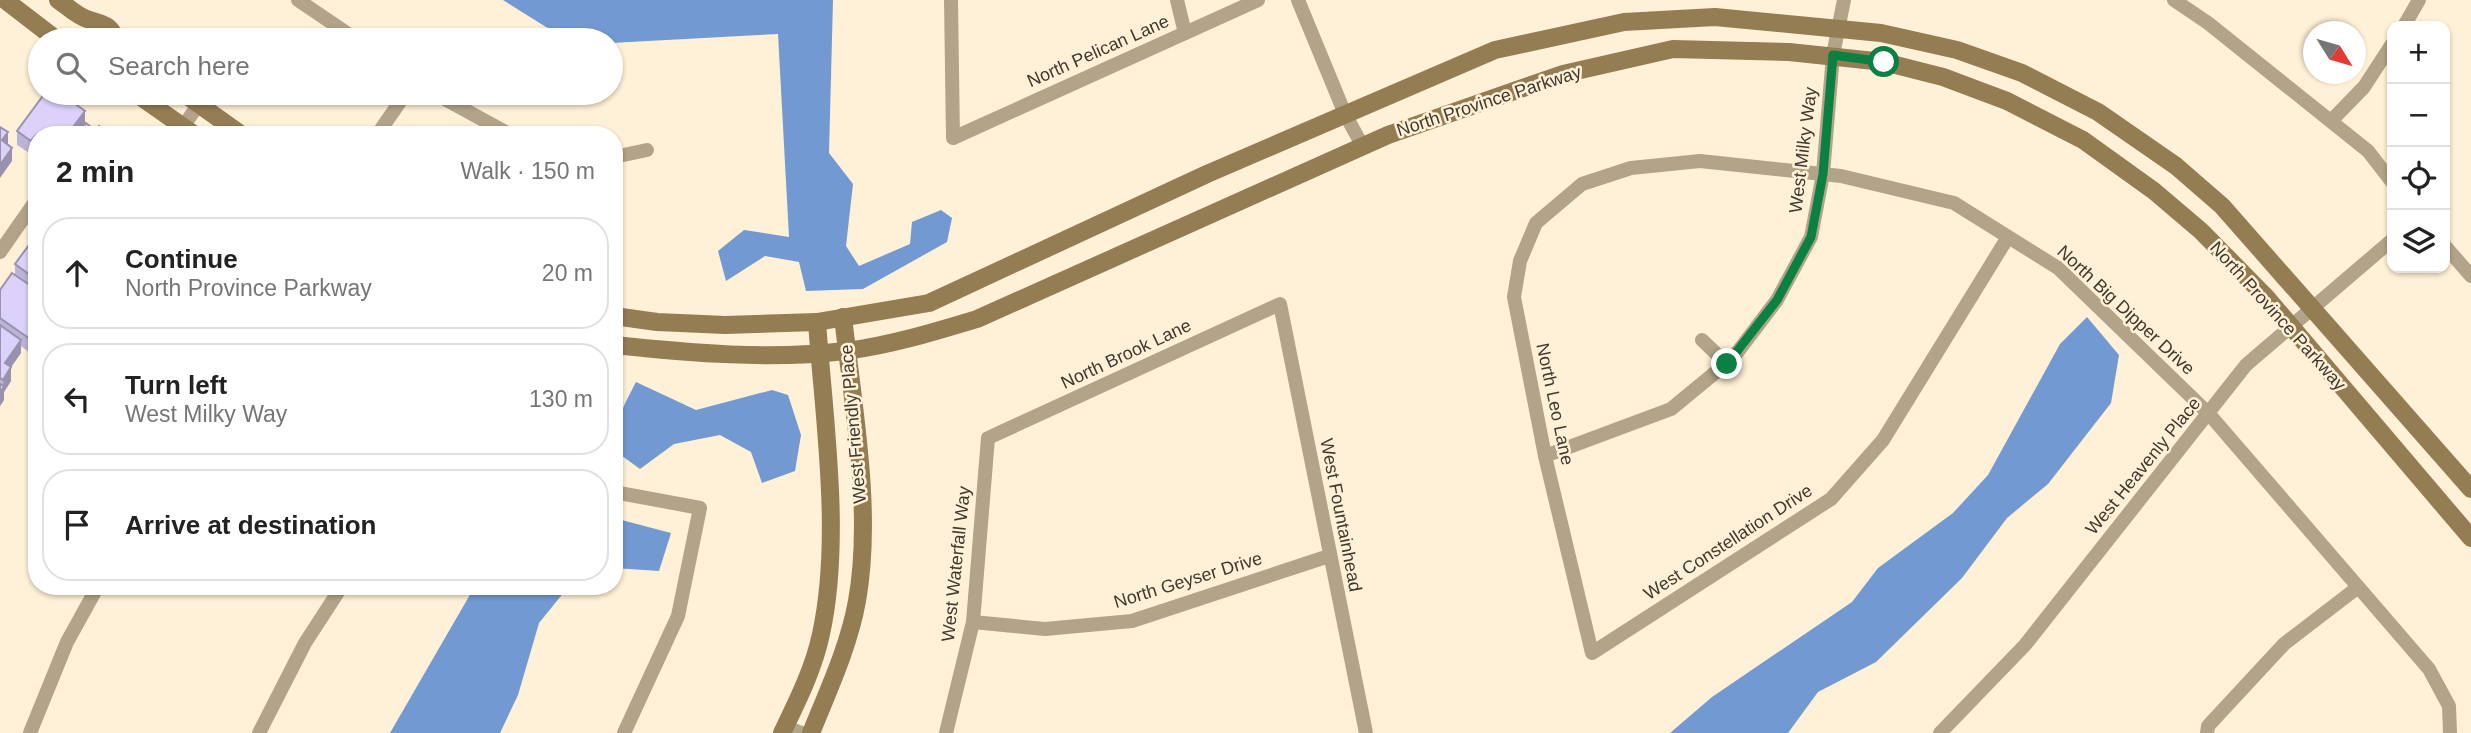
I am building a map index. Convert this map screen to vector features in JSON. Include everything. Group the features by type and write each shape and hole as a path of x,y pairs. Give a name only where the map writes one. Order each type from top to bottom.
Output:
{"street":[{"path":"5,0 41,28"},
{"path":"58,0 86,19 99,21 112,28"},
{"path":"298,0 339,28"},
{"name":"North Pelican Lane","path":"951,0 953,138 1258,0"},
{"path":"1177,0 1185,33"},
{"path":"1298,0 1345,114 1362,145"},
{"name":"West Milky Way","path":"1545,456 1671,409 1727,364 1777,300 1811,237 1823,174 1835,42 1844,0"},
{"path":"2174,0 2208,23 2368,151 2387,176"},
{"path":"2407,21 2419,0"},
{"name":"North Province Parkway","path":"623,317 657,322 724,324 817,322 929,303 1207,174 1495,50 1623,22 1715,16 1835,42 1884,62 1943,77 2007,101 2083,140 2154,191 2201,231 2266,297 2471,538"},
{"name":"North Province Parkway","path":"623,346 726,355 820,353 912,339 977,319 1362,145 1563,74 1673,49 1835,42 1881,33 1957,50 2022,73 2098,112 2176,166 2222,206 2471,489"},
{"path":"2331,121 2364,87 2387,52"},
{"path":"150,105 177,126"},
{"path":"188,126 198,105"},
{"path":"199,105 229,126"},
{"path":"383,126 398,105"},
{"path":"456,105 494,126"},
{"path":"623,155 647,150"},
{"name":"North Big Dipper Drive","path":"1583,184 1631,168 1700,161 1823,174 1954,204 2058,268 2209,414 2429,668 2449,706 2450,733"},
{"name":"North Leo Lane","path":"1583,184 1536,223 1520,261 1514,297 1545,456 1592,653"},
{"path":"0,252 28,212"},
{"name":"West Constellation Drive","path":"1592,653 1831,499 1883,440 2008,237"},
{"name":"West Heavenly Place","path":"1940,733 2025,645 2246,365 2387,244"},
{"path":"2450,252 2471,276"},
{"name":"North Brook Lane","path":"988,439 1280,304"},
{"name":"West Fountainhead","path":"1280,304 1366,733"},
{"name":"West Friendly Place","path":"811,733 857,602 861,563 861,480 843,317"},
{"name":"West Friendly Place","path":"790,731 821,637 827,603 831,542 817,322"},
{"path":"1702,340 1727,364"},
{"name":"West Waterfall Way","path":"946,733 973,622 988,439"},
{"path":"623,494 700,508 678,616 624,733"},
{"name":"North Geyser Drive","path":"973,622 1045,629 1132,621 1329,556"},
{"path":"2207,733 2208,726 2284,645 2357,588"},
{"path":"30,733 67,642 93,595"},
{"path":"259,733 305,643 336,595"}],"water":[{"path":"503,0 833,0 829,153 853,184 846,246 859,266 910,244 912,222 941,210 952,218 947,242 863,289 806,291 799,262 765,256 726,281 718,251 744,230 789,237 778,34 623,42 623,28 546,27"},
{"path":"2087,317 2119,355 2111,403 2048,484 2007,518 1962,578 1876,662 1818,692 1788,733 1670,733 1712,697 1852,602 1878,568 1953,513 1988,475 2060,344"},
{"path":"636,382 696,410 772,390 788,395 801,435 795,471 762,483 751,452 720,435 674,444 640,469 623,457 624,407"},
{"path":"623,520 671,533 659,571 623,569"},
{"path":"470,595 562,595 539,623 518,695 500,733 390,733"}],"building":[{"path":"36,105 77,105 85,111 74,126 28,126 28,139 17,131"},
{"path":"0,127 8,132 2,140 12,148 0,165"},
{"path":"28,246 28,273 15,264"},
{"path":"12,273 28,284 28,338 0,318 0,290"},
{"path":"0,325 21,340 5,363 11,367 3,380 0,378"}],"route":[{"path":"1727,364 1777,300 1811,237 1823,174 1833,55 1884,62"}]}
